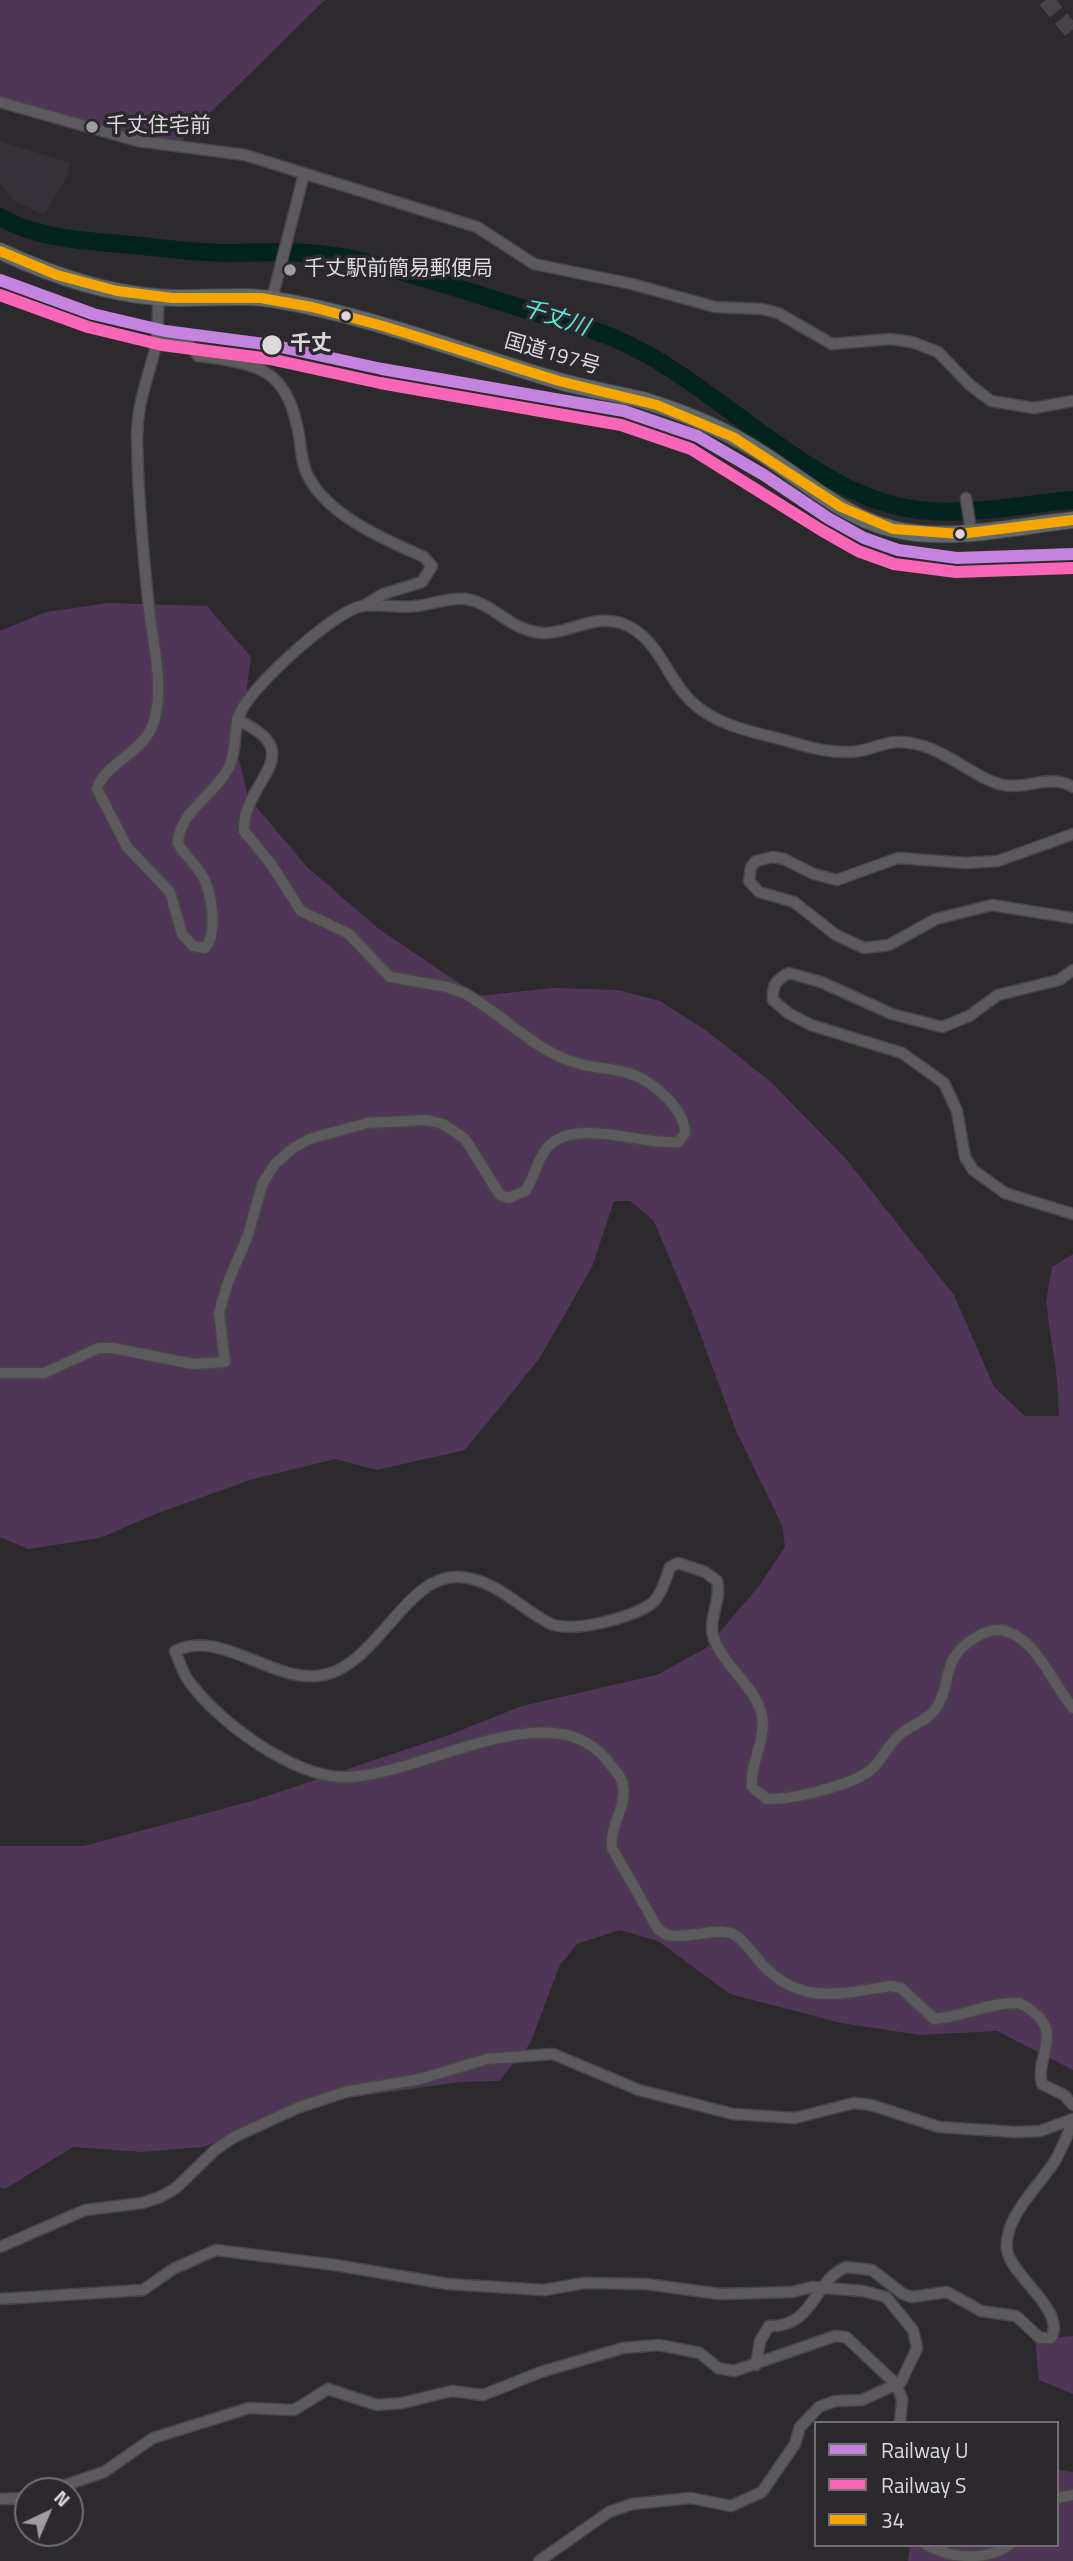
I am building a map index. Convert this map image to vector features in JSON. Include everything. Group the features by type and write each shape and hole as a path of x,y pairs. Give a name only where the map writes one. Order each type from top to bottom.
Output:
{"highway":[{"name":"国道197号","path":"0,251 69,279 120,293 159,298 272,299 326,310 561,382 681,413 759,451 841,508 868,522 895,530 933,534 970,527 1073,520"}],"street":[{"path":"0,102 138,141 245,155 477,227 520,256 548,268 632,284 715,307 778,313 832,344 890,339 930,347 946,359 970,386 991,401 1034,408 1073,401"},
{"path":"272,299 304,174"},
{"path":"157,342 190,345 198,356 264,369 282,387 296,422 307,476 321,493 353,522 425,557 432,565 422,582 383,594 340,616 286,659 250,696 237,720 234,750 227,771 185,821 179,836 183,852 204,879 210,901 211,939 200,949 182,934 175,904 163,882 121,839 97,789 103,778 136,750 149,734 155,719 155,661 140,517 137,437 140,394 157,342 159,298"},
{"path":"967,498 970,527"},
{"path":"363,606 417,606 464,598 489,608 523,629 545,633 589,621 613,621 644,637 663,659 688,699 715,719 786,741 842,753 897,742 936,750 1002,785 1022,786 1050,780 1073,787"},
{"path":"0,1373 44,1373 99,1348 113,1348 193,1364 225,1362 219,1313 227,1285 248,1236 256,1199 275,1164 309,1139 367,1123 399,1119 443,1124 464,1139 491,1184 500,1195 509,1198 525,1191 548,1146 564,1137 607,1134 662,1144 678,1142 685,1133 682,1117 672,1104 653,1084 637,1074 560,1057 464,993 390,976 349,934 301,911 271,864 244,831 248,805 266,774 272,756 268,738 261,730 237,720"},
{"path":"1073,834 998,861 966,863 898,858 836,880 773,857 756,860 749,875 749,881 759,892 794,902 836,935 864,948 889,945 936,919 992,905 1073,918"},
{"path":"1073,970 1059,979 998,995 969,1016 942,1027 892,1014 842,990 789,973 778,979 772,989 773,1000 788,1013 811,1025 902,1053 944,1083 957,1111 965,1157 973,1170 1005,1193 1073,1214"},
{"path":"1073,1708 1020,1639 997,1630 981,1634 963,1645 953,1658 938,1706 930,1715 891,1742 874,1767 851,1781 802,1796 767,1799 752,1787 751,1777 762,1728 762,1713 754,1698 722,1658 713,1636 720,1593 717,1581 705,1572 678,1563 670,1567 653,1603 616,1621 579,1625 552,1625 480,1581 443,1577 426,1588 352,1662 320,1676 292,1674 202,1644 175,1651 194,1688 242,1733 278,1758 327,1776 372,1774 483,1742 529,1734 565,1735 586,1743 601,1754 623,1785 623,1797 611,1836 612,1848 658,1929 667,1936 728,1932 741,1941 776,1979 789,1988 811,1994 891,1986 901,1988 934,2019 951,2018 1004,2002 1019,2003 1044,2025 1047,2032 1042,2084 1064,2095 1073,2105"},
{"path":"0,2247 85,2210 142,2203 160,2197 176,2188 215,2150 234,2137 297,2108 345,2092 420,2079 487,2059 552,2054 639,2090 733,2114 795,2118 854,2103 871,2105 939,2127 1040,2132 1073,2121"},
{"path":"756,2365 760,2341 769,2326 786,2326 799,2318 824,2287 846,2267 872,2270 911,2297 947,2292 981,2311 1016,2316 1040,2337 1051,2338 1054,2325 1050,2314 1012,2262 1007,2251 1008,2237 1023,2204 1055,2160 1073,2121"},
{"path":"0,2299 143,2290 173,2269 216,2250 335,2265 448,2284 544,2290 584,2283 646,2284 720,2294 824,2287 886,2297 913,2330 917,2348 901,2382 862,2400 835,2401 819,2407 800,2427 796,2444 762,2492 731,2506 691,2498 632,2504 609,2512 539,2561"},
{"path":"84,2479 104,2472 153,2438 249,2408 294,2410 314,2395 328,2389 377,2404 402,2403 452,2391 483,2395 541,2372 624,2348 659,2345 700,2353 718,2368 734,2371 835,2336 846,2337 896,2384 902,2399 900,2421"},
{"path":"932,2547 955,2557 971,2560 993,2558 1007,2547"}],"shaded area":[{"path":"0,0 325,0 175,147 14,113 0,105"},
{"path":"0,141 70,163 68,175 44,215 13,200 0,184"},
{"path":"109,603 207,606 251,657 238,755 248,797 307,867 379,929 478,996 553,988 618,990 660,1001 707,1031 772,1083 846,1159 954,1295 994,1387 1025,1416 1059,1416 1057,1379 1046,1302 1052,1267 1073,1254 1073,2070 997,2031 920,2035 841,2023 730,1994 658,1941 620,1930 577,1944 560,1965 530,2044 499,2081 460,2082 326,2101 203,2147 141,2152 73,2147 5,2189 0,2187 0,1846 84,1846 252,1801 449,1735 522,1706 657,1675 706,1648 759,1586 785,1547 782,1525 737,1433 692,1312 654,1221 630,1201 614,1201 592,1267 539,1359 465,1450 377,1470 335,1459 250,1480 158,1513 100,1538 28,1549 0,1537 0,631 46,612"},
{"path":"1073,2336 1073,2394 1039,2380 1035,2339"},
{"path":"1059,2470 1073,2472 1073,2561 908,2561 910,2547 1059,2547"}],"waterway":[{"name":"千丈川","path":"0,217 40,233 82,240 200,252 296,252 345,257 586,328 622,341 667,366 808,465 844,486 881,502 919,510 957,512 1073,500"}],"tunnel":[{"path":"1046,0 1073,33"}],"rail line":[{"name":"U","path":"0,280 93,314 165,331 272,345 382,369 624,411 697,436 764,475 828,518 864,538 898,550 957,558 1073,554"},
{"name":"S","path":"0,295 88,327 162,345 270,359 380,383 621,425 691,449 858,551 894,564 956,572 1073,568"}],"transit line":[{"name":"34","path":"0,251 57,275 117,291 172,298 261,298 312,307 383,326 559,381 657,405 733,437 841,507 893,529 960,534 1073,520"}],"place":[{"name":"千丈住宅前","path":"92,127"},
{"name":"千丈駅前簡易郵便局","path":"290,270"},
{"name":"千丈","path":"272,345"}]}
